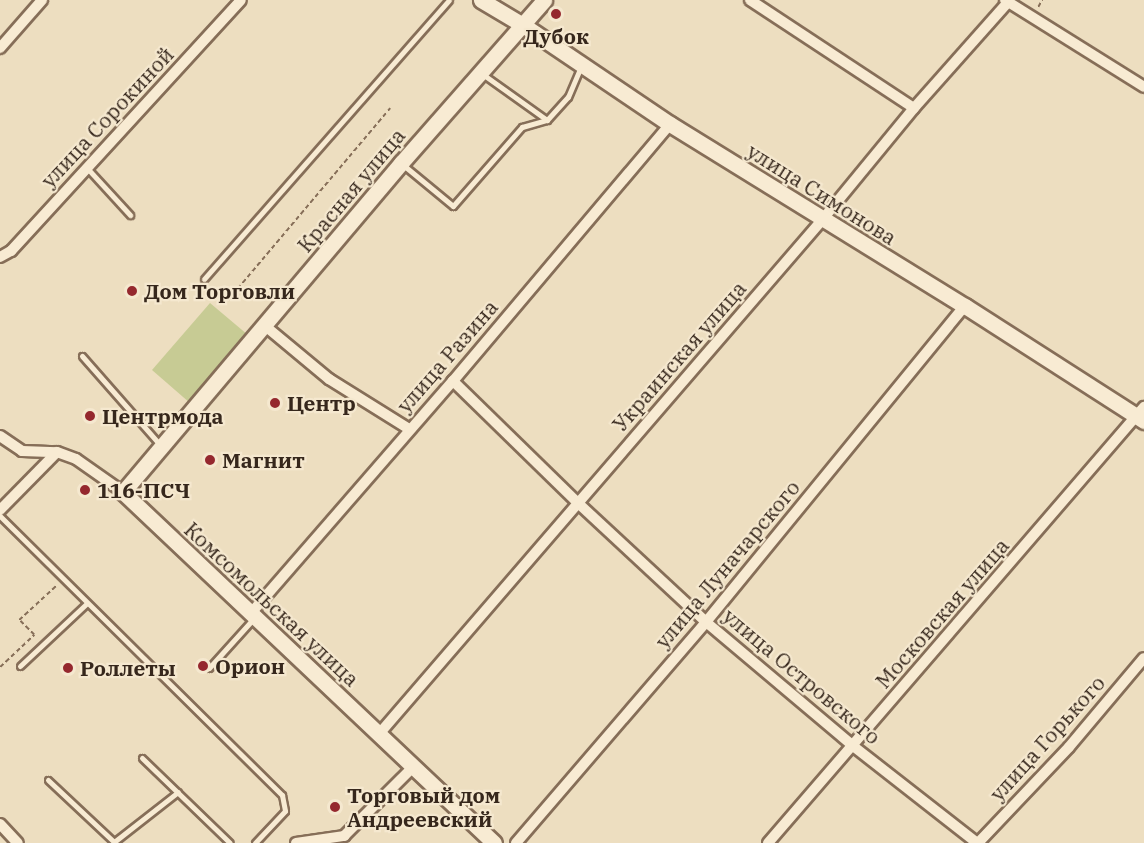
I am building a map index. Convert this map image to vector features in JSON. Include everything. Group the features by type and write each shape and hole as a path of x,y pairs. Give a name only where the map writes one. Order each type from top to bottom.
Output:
{"street":[{"path":"0,48 42,0"},
{"name":"улица Сорокиной","path":"0,257 11,251 241,0"},
{"name":"улица Симонова","path":"481,0 822,220 1142,415"},
{"name":"Красная улица","path":"123,492 401,163 544,0"},
{"path":"750,0 915,108"},
{"path":"1007,1 1144,87"},
{"name":"Украинская улица","path":"379,734 822,220 1007,1"},
{"name":"улица Разина","path":"254,614 670,124"},
{"name":"улица Луначарского","path":"516,843 706,622 965,306"},
{"path":"264,325 329,379 409,429"},
{"name":"улица Островского","path":"453,381 578,503 706,622 853,746 978,843"},
{"name":"Московская улица","path":"768,843 1142,415"},
{"name":"Комсомольская улица","path":"0,436 8,444 22,451 57,452 83,463 123,492 494,843"},
{"path":"0,510 57,452"},
{"name":"улица Горького","path":"978,843 1069,747 1144,658"},
{"path":"296,843 333,841 344,836 363,820 413,767"},
{"path":"0,824 18,843"}],"lane":[{"path":"204,279 449,0"},
{"path":"401,163 453,206 522,127 547,120 568,97 581,66"},
{"path":"479,72 547,120"},
{"path":"87,168 130,215"},
{"path":"82,356 162,447"},
{"path":"0,516 86,604 282,795 285,811 255,843"},
{"path":"20,666 86,604"},
{"path":"209,668 254,614"},
{"path":"142,758 230,843"},
{"path":"48,780 114,842 178,792"}],"path":[{"path":"228,300 390,108"},
{"path":"0,667 33,636 19,620 62,580"}],"green space":[{"path":"210,303 248,335 190,403 152,370"}],"place":[{"name":"Дубок","path":"556,14"},
{"name":"Дом Торговли","path":"132,291"},
{"name":"Центр","path":"275,403"},
{"name":"Центрмода","path":"90,416"},
{"name":"Магнит","path":"210,460"},
{"name":"116-ПСЧ","path":"85,490"},
{"name":"Орион","path":"203,666"},
{"name":"Роллеты","path":"68,668"},
{"name":"Торговый дом Андреевский","path":"335,807"}]}
